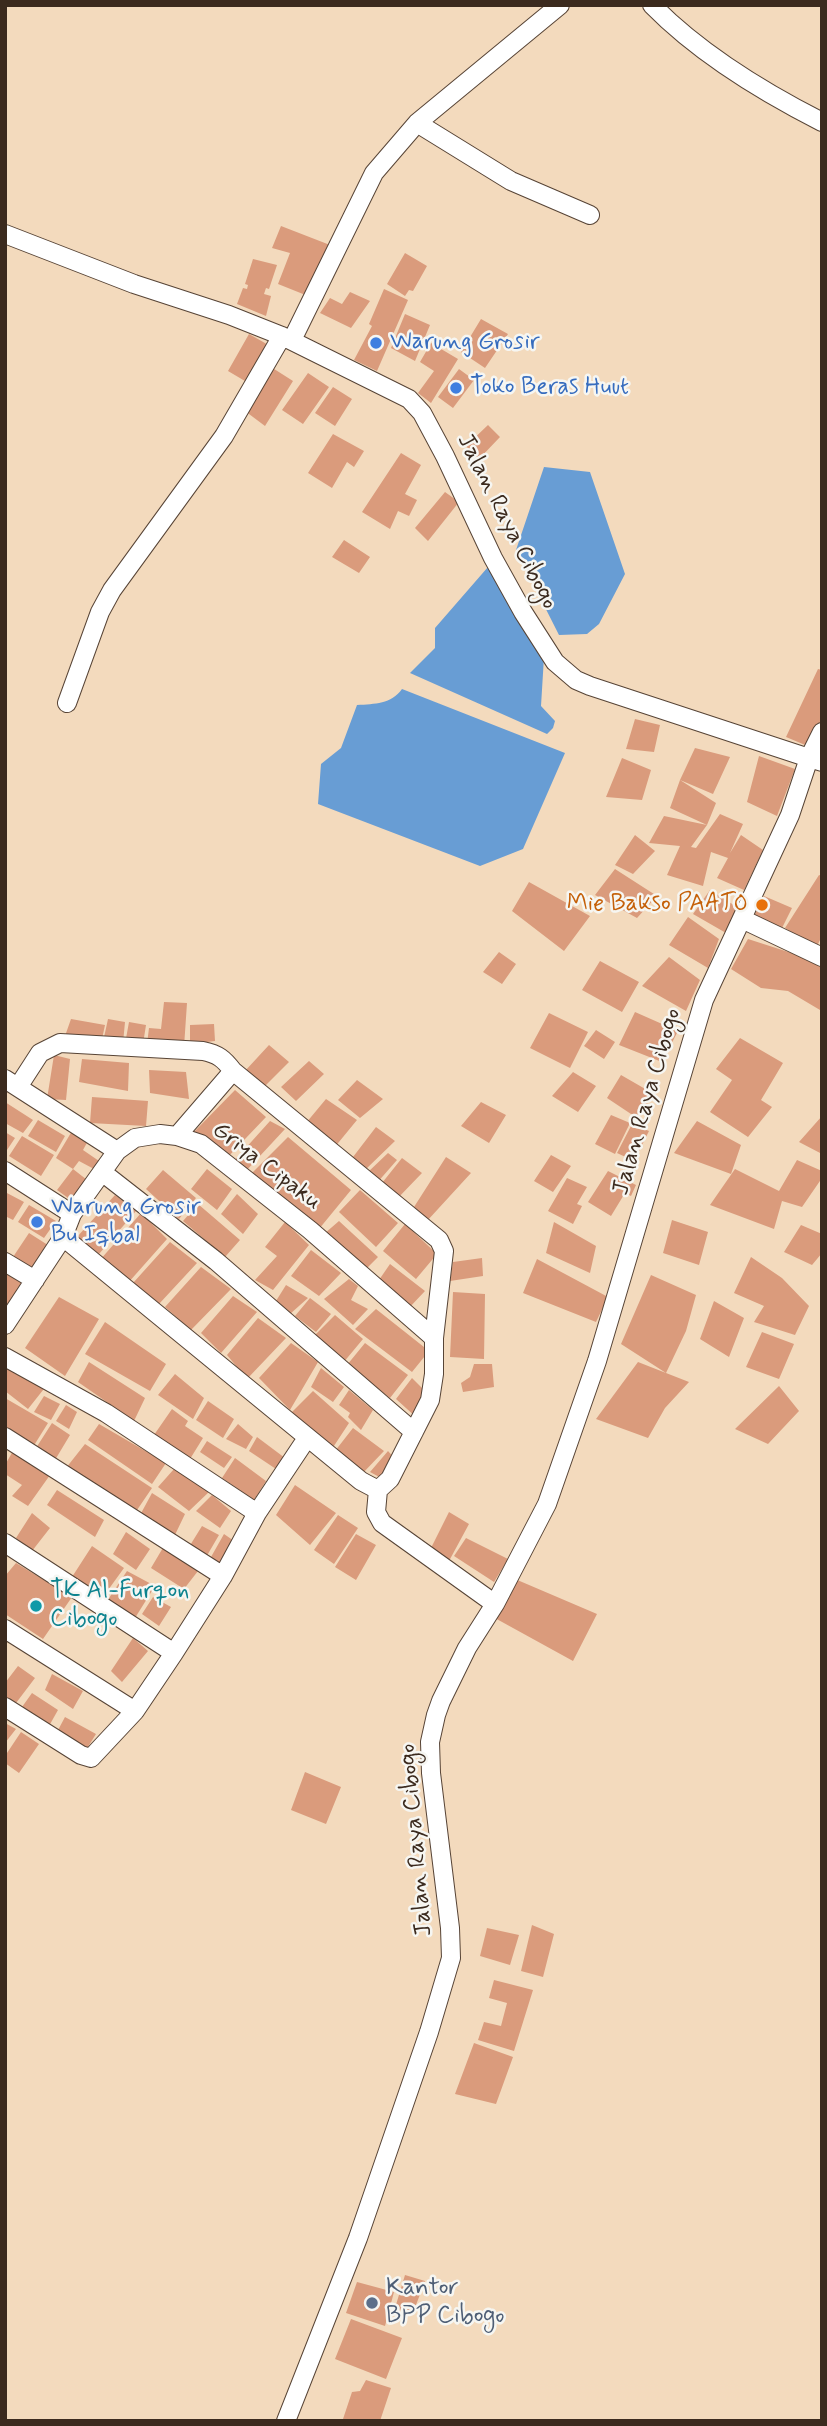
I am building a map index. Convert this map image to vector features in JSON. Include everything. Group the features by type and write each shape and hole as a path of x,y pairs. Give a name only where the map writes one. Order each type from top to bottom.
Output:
{"street":[{"path":"67,703 100,612 111,590 224,436 287,338 374,173 417,123 560,5"},
{"path":"652,5 761,91 822,122"},
{"path":"417,123 511,181 590,215"},
{"name":"Jalan Raya Cibogo","path":"5,234 134,284 229,315 287,338 394,390 416,405 445,456 499,569 523,612 564,671 590,686 815,760 704,1000 597,1361 547,1504 495,1604 467,1648 441,1701 432,1729 431,1773 450,1928 451,1958 429,2032 358,2238 286,2421"},
{"path":"815,760 822,732"},
{"path":"742,919 822,957"},
{"path":"117,1151 11,1083 40,1053 51,1045 60,1043 203,1051 222,1057 233,1071 439,1240 444,1251 430,1400 390,1479 378,1490 376,1512 382,1523 495,1604"},
{"path":"177,1136 233,1071"},
{"name":"Griya Cipaku","path":"5,1325 62,1237 72,1214 117,1151 143,1135 177,1136 201,1144 221,1159 310,1230 434,1338"},
{"path":"5,1171 72,1214"},
{"path":"102,1172 216,1261 414,1432"},
{"path":"62,1237 307,1438 361,1481 378,1490"},
{"path":"5,1262 34,1280"},
{"path":"5,1357 106,1413 257,1513"},
{"path":"5,1437 223,1576"},
{"path":"5,1707 80,1755 91,1758 135,1711 223,1576 257,1513 307,1438"},
{"path":"5,1543 174,1653"},
{"path":"5,1629 135,1711"}],"water":[{"path":"544,467 590,472 625,574 599,624 587,634 559,635 516,550"},
{"path":"488,567 544,657 541,706 555,721 547,734 410,673 435,648 435,628"},
{"path":"402,689 565,753 523,849 480,866 318,804 321,764 341,748 357,705 388,700"}],"building":[{"path":"281,226 330,245 308,296 278,284 290,253 272,248"},
{"path":"405,253 427,266 413,291 409,290 405,296 387,284"},
{"path":"253,259 277,265 269,289 266,288 264,294 271,296 266,316 237,304 243,288 247,289 248,285 245,284"},
{"name":"Warung Grosir","path":"384,289 408,300 377,371 354,360 372,326 369,324"},
{"path":"350,292 370,301 351,328 320,313 330,298 342,304"},
{"path":"405,314 430,325 415,361 391,348"},
{"path":"481,319 508,334 485,368 461,352"},
{"path":"249,334 272,347 250,384 228,371"},
{"path":"431,343 458,359 431,403 418,393 434,371 420,362"},
{"path":"271,367 293,381 265,426 245,411"},
{"name":"Toko Beras Huut","path":"459,369 474,380 453,408 438,397"},
{"path":"308,373 329,387 303,424 282,410"},
{"path":"333,387 352,399 335,426 315,413"},
{"path":"488,425 500,437 479,459 466,446"},
{"path":"333,434 364,451 354,467 347,462 332,488 308,473"},
{"path":"401,453 421,465 405,494 417,500 409,516 398,511 390,529 362,512"},
{"path":"445,492 459,502 428,541 415,528"},
{"path":"344,540 370,557 359,573 332,557"},
{"path":"818,669 822,670 822,722 810,747 786,737"},
{"path":"635,719 660,725 654,752 626,749"},
{"path":"695,748 730,757 713,794 680,780"},
{"path":"759,756 795,769 777,816 747,802"},
{"path":"622,758 651,770 642,800 606,797"},
{"path":"680,780 716,803 707,825 670,808"},
{"path":"720,814 743,824 730,853 741,835 763,850 744,890 717,878 728,858 711,852 703,886 667,875 680,846 649,843 664,816 707,825 691,847 696,848"},
{"path":"635,835 655,851 633,874 615,865"},
{"path":"615,869 657,896 637,918 595,895"},
{"path":"819,875 822,876 822,936 816,948 785,928"},
{"path":"529,882 590,916 564,951 512,911"},
{"path":"710,890 737,907 726,933 693,914"},
{"path":"764,896 792,908 780,932 753,918"},
{"path":"688,917 719,939 708,968 669,945"},
{"path":"748,939 822,965 820,1010 788,991 761,988 731,969"},
{"path":"499,952 516,964 502,984 483,972"},
{"path":"669,957 700,980 686,1011 642,986"},
{"path":"600,961 639,982 622,1012 582,990"},
{"path":"164,1002 187,1003 184,1047 147,1044 149,1028 161,1029"},
{"path":"635,1012 678,1031 662,1062 619,1045"},
{"path":"549,1013 588,1032 570,1068 530,1048"},
{"path":"71,1019 105,1025 102,1039 65,1036"},
{"path":"108,1019 125,1022 123,1043 103,1042"},
{"path":"129,1022 146,1025 143,1044 125,1044"},
{"path":"214,1024 215,1041 190,1044 190,1025"},
{"path":"596,1030 615,1042 604,1059 584,1046"},
{"path":"740,1038 783,1063 761,1100 772,1107 748,1137 710,1112 732,1080 716,1069"},
{"path":"269,1045 289,1062 263,1088 245,1071"},
{"path":"54,1055 70,1059 66,1100 47,1099"},
{"path":"82,1059 129,1063 128,1091 79,1082"},
{"path":"309,1061 324,1074 296,1101 281,1087"},
{"path":"149,1070 186,1072 189,1099 150,1093"},
{"path":"573,1072 596,1086 578,1112 552,1096"},
{"path":"621,1075 654,1094 637,1118 607,1098"},
{"path":"357,1080 383,1099 360,1118 338,1100"},
{"path":"235,1090 266,1117 226,1159 192,1134"},
{"path":"92,1097 148,1101 146,1126 90,1123"},
{"path":"326,1099 357,1120 334,1148 306,1123"},
{"path":"5,1102 33,1120 23,1133 5,1123"},
{"path":"481,1102 506,1115 489,1143 461,1126"},
{"path":"611,1115 630,1123 615,1154 595,1144"},
{"path":"822,1116 822,1154 799,1142"},
{"path":"38,1120 65,1136 56,1152 28,1136"},
{"path":"270,1121 285,1129 246,1171 234,1161"},
{"path":"697,1121 741,1145 731,1174 674,1153"},
{"path":"632,1124 649,1131 634,1161 617,1153"},
{"path":"376,1127 395,1141 365,1170 353,1157"},
{"path":"72,1131 89,1139 83,1150 99,1161 94,1169 79,1161 73,1169 56,1158"},
{"path":"5,1132 15,1138 5,1153"},
{"path":"22,1136 54,1155 41,1176 9,1156"},
{"path":"288,1137 351,1190 319,1229 251,1174"},
{"path":"388,1153 397,1160 376,1184 367,1173"},
{"path":"551,1155 571,1166 553,1192 534,1181"},
{"path":"446,1157 471,1173 427,1221 414,1207"},
{"path":"402,1158 422,1173 396,1200 382,1183"},
{"path":"797,1160 822,1171 822,1178 802,1207 782,1201 774,1229 710,1205 735,1169 779,1191"},
{"path":"73,1169 91,1183 75,1203 57,1190"},
{"path":"207,1169 232,1189 217,1210 191,1189"},
{"path":"163,1170 196,1198 179,1219 146,1189"},
{"path":"608,1171 636,1185 631,1196 625,1193 611,1216 588,1202"},
{"path":"567,1178 587,1187 577,1204 582,1206 573,1224 548,1211"},
{"path":"360,1190 398,1223 376,1247 339,1212"},
{"path":"5,1192 24,1202 13,1220 5,1216"},
{"path":"237,1194 258,1214 243,1234 221,1214"},
{"path":"115,1195 136,1211 99,1254 77,1237"},
{"path":"198,1204 240,1240 225,1257 183,1221"},
{"path":"29,1205 56,1221 44,1238 18,1222"},
{"path":"141,1213 167,1239 128,1283 100,1260"},
{"path":"672,1220 708,1232 699,1265 663,1253"},
{"path":"339,1221 378,1257 366,1269 324,1234"},
{"path":"285,1222 309,1245 273,1290 255,1280 277,1256 265,1247"},
{"path":"554,1222 596,1246 590,1273 546,1253"},
{"path":"405,1224 437,1254 416,1279 383,1251"},
{"path":"801,1225 822,1234 822,1253 812,1265 784,1252"},
{"path":"29,1233 51,1247 33,1275 11,1260"},
{"path":"170,1242 197,1263 159,1304 133,1283"},
{"path":"311,1250 341,1273 319,1296 291,1276"},
{"path":"751,1257 782,1278 809,1306 795,1335 754,1322 764,1306 734,1293"},
{"path":"482,1258 483,1276 450,1281 453,1262"},
{"path":"537,1259 608,1297 596,1322 523,1293"},
{"path":"390,1264 425,1291 408,1309 379,1280"},
{"path":"201,1267 231,1289 191,1330 165,1307"},
{"path":"5,1272 25,1284 11,1310 5,1307"},
{"path":"651,1275 696,1295 686,1331 666,1373 621,1344"},
{"path":"349,1279 358,1286 351,1300 368,1309 353,1325 324,1299"},
{"path":"286,1285 308,1298 290,1314 276,1301"},
{"path":"453,1292 485,1294 484,1359 450,1357"},
{"path":"233,1296 257,1312 221,1353 201,1333"},
{"path":"59,1297 99,1319 65,1376 25,1348"},
{"path":"310,1298 331,1314 316,1332 295,1316"},
{"path":"714,1301 744,1318 729,1357 700,1339"},
{"path":"376,1309 429,1351 412,1372 355,1329"},
{"path":"335,1315 363,1339 343,1363 313,1337"},
{"path":"258,1318 286,1338 247,1379 227,1355"},
{"path":"105,1322 166,1364 150,1391 85,1354"},
{"path":"762,1332 794,1344 779,1379 746,1367"},
{"path":"291,1343 318,1362 290,1410 259,1378"},
{"path":"365,1343 408,1375 390,1398 347,1365"},
{"path":"89,1362 145,1398 134,1421 78,1382"},
{"path":"638,1362 689,1382 665,1408 648,1438 596,1419"},
{"path":"474,1364 492,1364 494,1387 463,1392 461,1383 470,1377"},
{"path":"5,1366 47,1385 28,1409 5,1391"},
{"path":"321,1368 344,1387 333,1402 311,1387"},
{"path":"175,1374 204,1398 193,1419 158,1395"},
{"path":"412,1378 429,1395 417,1418 396,1399"},
{"path":"779,1386 799,1411 768,1444 735,1429"},
{"path":"349,1390 373,1410 361,1430 348,1417 350,1413 339,1405"},
{"path":"313,1391 349,1423 330,1452 291,1413"},
{"path":"44,1396 60,1404 51,1420 34,1412"},
{"path":"5,1398 48,1423 33,1447 5,1428"},
{"path":"208,1401 234,1419 223,1438 196,1420"},
{"path":"66,1405 77,1412 69,1429 56,1421"},
{"path":"172,1409 188,1421 185,1426 203,1438 190,1459 154,1435"},
{"path":"52,1423 70,1435 55,1460 36,1448"},
{"path":"99,1424 166,1463 152,1484 88,1440"},
{"path":"238,1424 253,1437 246,1449 226,1439"},
{"path":"353,1428 384,1451 361,1475 335,1451"},
{"path":"257,1437 285,1458 276,1469 249,1451"},
{"path":"207,1441 232,1457 224,1468 200,1452"},
{"path":"85,1444 152,1488 135,1513 66,1468"},
{"path":"13,1451 50,1475 28,1506 12,1496 22,1485 5,1474 5,1465"},
{"path":"388,1451 397,1461 385,1480 370,1472"},
{"path":"235,1458 266,1481 254,1500 222,1478"},
{"path":"174,1469 210,1491 189,1511 158,1487"},
{"path":"295,1485 336,1513 310,1545 276,1515"},
{"path":"57,1490 104,1520 95,1537 47,1505"},
{"path":"152,1493 185,1514 173,1539 139,1517"},
{"path":"212,1495 231,1511 220,1528 196,1511"},
{"path":"449,1512 469,1524 449,1561 431,1548"},
{"path":"32,1513 50,1528 32,1551 16,1538"},
{"path":"338,1515 358,1528 334,1564 314,1550"},
{"path":"202,1526 219,1535 205,1559 189,1547"},
{"path":"126,1532 150,1549 136,1570 113,1554"},
{"path":"224,1534 237,1543 221,1564 211,1557"},
{"path":"356,1534 376,1545 356,1580 335,1567"},
{"path":"466,1538 508,1559 494,1582 454,1556"},
{"path":"92,1546 124,1568 103,1597 72,1577"},
{"path":"164,1546 198,1571 184,1589 151,1568"},
{"name":"TK Al-Furqon Cibogo","path":"16,1563 72,1597 43,1639 5,1614 5,1576"},
{"path":"127,1571 155,1586 135,1618 107,1601"},
{"path":"515,1579 597,1614 573,1661 493,1617"},
{"path":"153,1597 171,1607 159,1626 142,1614"},
{"path":"133,1638 148,1651 122,1682 111,1671"},
{"path":"18,1666 35,1678 13,1707 5,1701 5,1683"},
{"path":"52,1674 83,1691 73,1709 45,1690"},
{"path":"32,1693 58,1710 49,1726 22,1707"},
{"path":"65,1717 96,1734 86,1750 57,1732"},
{"path":"5,1723 16,1729 5,1743"},
{"path":"21,1732 39,1744 19,1773 5,1763 5,1756"},
{"path":"305,1772 341,1787 326,1824 291,1810"},
{"path":"532,1925 554,1934 543,1977 521,1971"},
{"path":"487,1928 519,1935 510,1965 480,1956"},
{"path":"494,1980 533,1990 514,2051 478,2040 484,2022 501,2026 507,2003 489,1998"},
{"path":"474,2043 513,2057 496,2104 455,2094"},
{"path":"405,2275 425,2281 413,2313 395,2308"},
{"path":"357,2282 394,2292 385,2326 346,2313"},
{"path":"351,2319 402,2338 386,2379 335,2359"},
{"path":"366,2380 391,2388 380,2421 343,2419 352,2392 360,2391"}],"place":[{"name":"Warung Grosir","path":"376,343"},
{"name":"Toko Beras Huut","path":"456,388"},
{"name":"Mie Bakso PAATO","path":"762,905"},
{"name":"Warung Grosir Bu Iqbal","path":"37,1222"},
{"name":"TK Al-Furqon Cibogo","path":"36,1606"},
{"name":"Kantor BPP Cibogo","path":"372,2303"}]}
